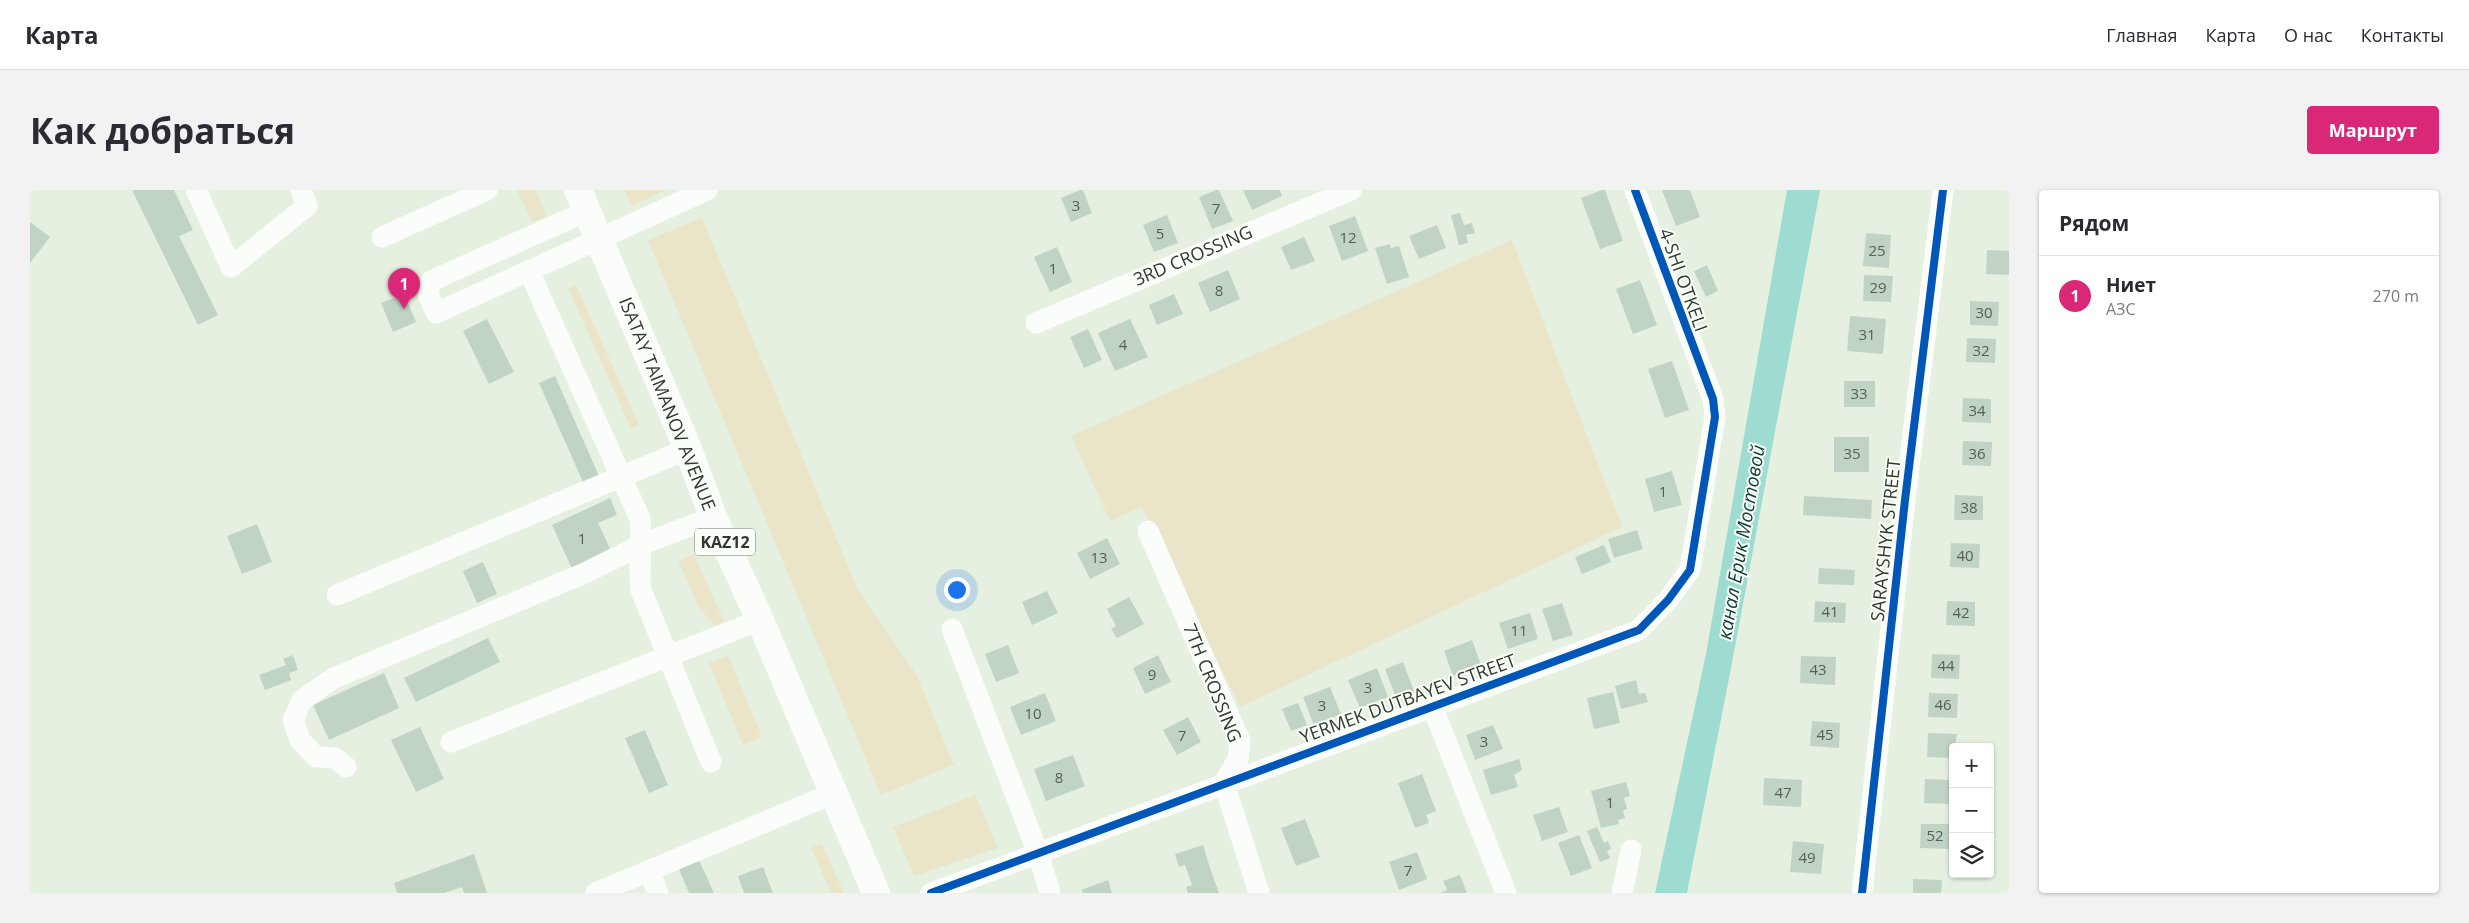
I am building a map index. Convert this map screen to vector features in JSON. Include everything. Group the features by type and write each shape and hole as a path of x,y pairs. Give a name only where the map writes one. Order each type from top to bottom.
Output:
{"main road":[{"name":"ISATAY TAIMANOV AVENUE","path":"582,200 688,448 713,516 760,620 876,893"}],"street":[{"path":"196,190 231,268 308,206 301,190"},
{"path":"382,237 487,190"},
{"path":"582,200 431,281 428,294 436,313 707,190"},
{"name":"3RD CROSSING","path":"1036,323 1351,190"},
{"name":"4-SHI OTKELI","path":"1634,190 1704,380"},
{"name":"SARAYSHYK STREET","path":"1862,893 1905,500 1943,190"},
{"path":"529,271 640,519 643,544 638,564 641,590 711,762"},
{"name":"YERMEK DUTBAYEV STREET","path":"931,893 1639,630 1668,600 1690,570 1715,417 1713,400 1704,380"},
{"path":"337,595 688,448"},
{"path":"346,767 335,758 316,757 300,740 293,720 302,700 334,678 585,573 643,544 713,516"},
{"name":"7TH CROSSING","path":"1148,531 1240,741 1238,759 1224,783"},
{"path":"451,742 760,620"},
{"path":"952,629 1038,853 1050,893"},
{"path":"1432,706 1506,893"},
{"path":"1224,783 1259,893"},
{"path":"596,893 834,793"},
{"path":"1622,893 1631,850"},
{"path":"649,871 658,893"}],"shaded area":[{"path":"517,190 535,190 547,216 532,222"},
{"path":"624,190 666,190 632,206"},
{"path":"702,218 858,590 916,674 954,765 881,795 648,240"},
{"path":"1512,240 1622,527 1240,707 1142,507 1110,521 1071,436"},
{"path":"576,285 639,425 631,429 568,288"},
{"path":"694,554 724,621 715,625 700,609 678,561"},
{"path":"728,655 762,737 743,745 709,663"},
{"path":"975,795 998,848 914,876 893,827"},
{"path":"822,844 844,893 831,893 811,848"}],"water":[{"name":"канал Ерик Мостовой","path":"1787,190 1820,190 1732,663 1687,893 1655,893 1706,654"}],"building":[{"path":"132,190 174,190 193,230 179,236 218,315 198,325"},
{"path":"1083,190 1092,213 1071,222 1061,198"},
{"path":"1219,190 1233,221 1212,229 1199,197"},
{"path":"1243,190 1280,190 1282,196 1252,210"},
{"path":"1605,190 1623,241 1600,249 1581,198"},
{"path":"1662,190 1690,190 1700,217 1676,226"},
{"path":"1460,213 1464,225 1472,223 1475,233 1466,235 1468,243 1459,245 1451,215"},
{"path":"1167,215 1178,243 1154,252 1143,225"},
{"path":"1355,216 1368,251 1342,261 1329,226"},
{"path":"30,222 50,237 30,263"},
{"path":"1437,225 1446,248 1419,259 1409,236"},
{"path":"1866,233 1891,235 1889,268 1863,266"},
{"path":"1304,237 1315,261 1291,270 1281,247"},
{"path":"1390,244 1391,248 1399,246 1409,277 1387,284 1375,248"},
{"path":"1057,247 1072,282 1050,292 1034,257"},
{"path":"1987,250 2009,251 2009,275 1986,274"},
{"path":"1707,265 1718,291 1706,297 1694,271"},
{"path":"1228,270 1240,299 1210,312 1198,283"},
{"path":"1864,275 1893,276 1891,302 1863,301"},
{"path":"1640,280 1657,325 1633,334 1616,289"},
{"path":"404,294 416,322 393,332 381,303"},
{"path":"1174,294 1183,314 1157,325 1149,305"},
{"path":"1970,301 1999,302 1998,326 1970,325"},
{"path":"1850,316 1886,319 1883,354 1847,351"},
{"path":"487,319 514,372 489,384 463,331"},
{"path":"1130,319 1148,357 1115,371 1098,333"},
{"path":"1088,329 1102,360 1084,368 1070,337"},
{"path":"1967,338 1996,339 1995,363 1966,362"},
{"path":"1672,361 1689,410 1665,418 1648,369"},
{"path":"555,376 599,476 583,482 539,383"},
{"path":"1844,381 1875,381 1875,407 1844,407"},
{"path":"1963,398 1991,399 1991,423 1962,422"},
{"path":"1834,437 1869,437 1869,472 1834,472"},
{"path":"1963,441 1992,442 1991,466 1962,465"},
{"path":"1672,471 1682,505 1654,512 1645,479"},
{"path":"1955,495 1983,496 1983,520 1954,520"},
{"path":"1804,496 1872,500 1871,519 1803,515"},
{"path":"610,498 617,515 598,523 612,553 573,571 552,525"},
{"path":"257,524 272,562 242,574 227,536"},
{"path":"1637,530 1643,549 1614,558 1608,539"},
{"path":"1107,538 1120,564 1090,579 1077,553"},
{"path":"1951,543 1980,544 1979,568 1950,567"},
{"path":"1604,545 1611,562 1582,574 1575,557"},
{"path":"483,562 497,594 477,603 463,571"},
{"path":"1819,568 1855,570 1854,585 1818,584"},
{"path":"1047,591 1058,613 1032,625 1022,602"},
{"path":"1129,597 1144,624 1117,638 1111,629 1116,626 1107,609"},
{"path":"1815,601 1846,603 1845,623 1814,622"},
{"path":"1947,601 1975,602 1975,626 1946,625"},
{"path":"1562,603 1573,635 1553,641 1542,609"},
{"path":"1530,613 1538,639 1508,649 1499,623"},
{"path":"488,638 500,662 416,702 404,678"},
{"path":"1472,640 1481,665 1453,676 1444,651"},
{"path":"1008,645 1019,673 996,682 985,654"},
{"path":"1932,654 1960,655 1959,679 1931,678"},
{"path":"293,655 298,670 289,673 291,680 265,690 259,675 286,665 283,659"},
{"path":"1158,655 1171,682 1145,694 1133,668"},
{"path":"1801,656 1836,657 1835,685 1800,683"},
{"path":"1403,662 1414,691 1396,698 1385,669"},
{"path":"1377,668 1388,697 1360,708 1348,680"},
{"path":"384,673 399,708 329,740 313,705"},
{"path":"1636,680 1639,694 1645,693 1648,702 1621,709 1615,686"},
{"path":"1330,687 1341,714 1314,725 1303,697"},
{"path":"1613,692 1620,723 1594,729 1587,698"},
{"path":"1045,693 1056,721 1021,735 1010,707"},
{"path":"1929,693 1958,694 1957,718 1928,717"},
{"path":"1298,703 1307,725 1291,731 1282,709"},
{"path":"1188,717 1201,742 1177,755 1163,730"},
{"path":"1812,721 1840,723 1839,748 1810,746"},
{"path":"1493,725 1503,749 1475,760 1466,735"},
{"path":"420,727 444,779 416,792 391,740"},
{"path":"645,730 668,785 649,793 625,738"},
{"path":"1928,733 1957,734 1956,743 1949,743 1949,758 1927,757"},
{"path":"1073,755 1085,786 1046,801 1034,769"},
{"path":"1519,759 1522,770 1514,775 1518,787 1491,795 1483,770"},
{"path":"1422,774 1436,811 1426,815 1429,823 1415,828 1398,783"},
{"path":"1764,778 1802,780 1801,807 1763,805"},
{"path":"1925,779 1949,780 1949,804 1924,803"},
{"path":"1626,782 1630,796 1624,798 1627,809 1623,810 1625,818 1618,820 1619,824 1601,828 1591,791"},
{"path":"1559,807 1568,832 1542,841 1533,815"},
{"path":"1305,819 1320,857 1296,866 1281,828"},
{"path":"1921,824 1949,824 1949,849 1920,848"},
{"path":"1597,827 1604,843 1608,841 1611,849 1607,851 1610,858 1600,862 1587,831"},
{"path":"1579,835 1592,868 1571,876 1558,843"},
{"path":"1793,841 1824,844 1821,874 1790,872"},
{"path":"1203,845 1219,893 1188,893 1186,887 1192,885 1185,865 1179,867 1175,854"},
{"path":"1417,852 1427,879 1399,890 1389,862"},
{"path":"474,854 487,893 464,893 462,887 444,893 397,893 394,883"},
{"path":"698,858 714,893 689,893 678,867"},
{"path":"763,867 773,893 744,893 738,876"},
{"path":"1460,875 1467,893 1440,893 1447,890 1443,881"},
{"path":"1913,879 1942,880 1941,893 1913,893"},
{"path":"1108,880 1112,893 1083,893 1081,890"}],"cycle path":[{"path":"931,893 1639,630 1668,600 1690,570 1715,417 1713,399 1635,190"},
{"path":"1862,893 1905,500 1943,190"}],"place":[{"name":"Ниет","path":"404,309"}]}
